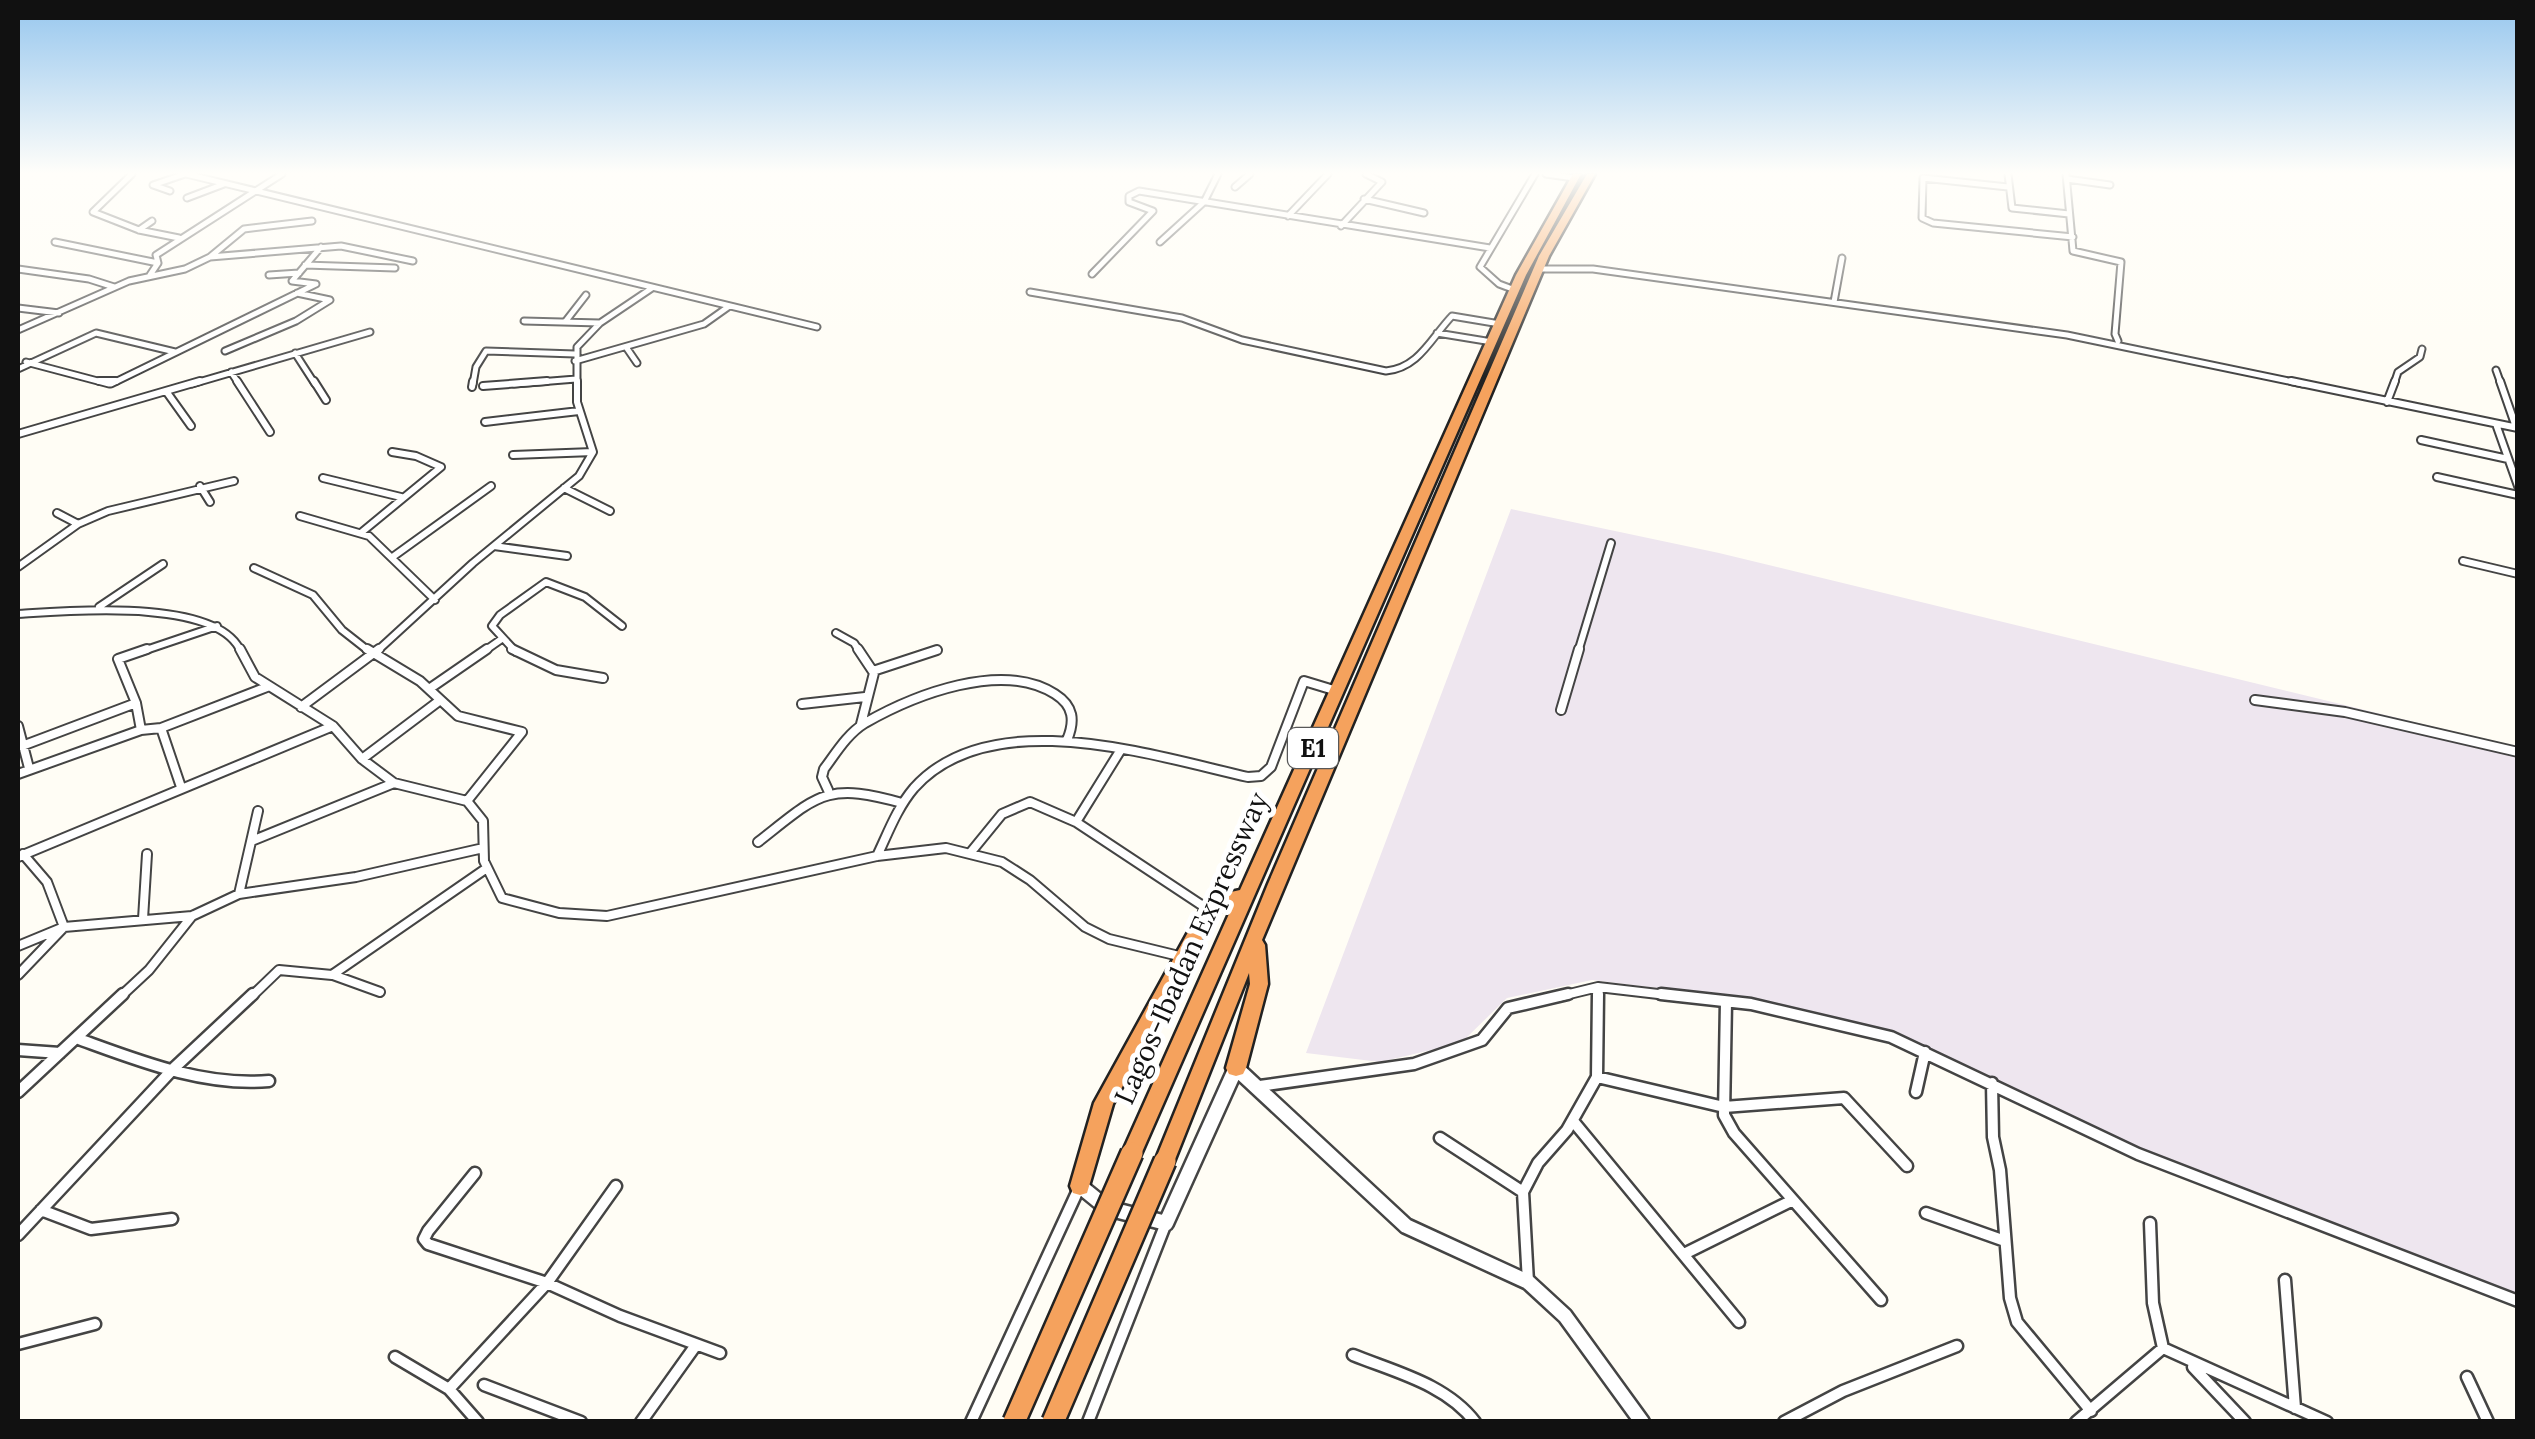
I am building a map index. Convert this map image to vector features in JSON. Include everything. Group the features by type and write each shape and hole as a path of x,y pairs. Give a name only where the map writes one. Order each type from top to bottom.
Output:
{"highway":[{"name":"Lagos-Ibadan Expressway","path":"1053,1422 1165,1161 1545,241"},
{"name":"Lagos-Ibadan Expressway","path":"1014,1422 1515,290 1549,241"},
{"path":"1080,1186 1104,1104 1209,910 1224,900 1248,895"},
{"path":"1236,1068 1259,984 1255,942"}],"street":[{"path":"158,263 156,256 175,241"},
{"path":"210,257 223,241"},
{"path":"465,241 816,327"},
{"path":"1092,274 1123,241"},
{"path":"1444,241 1490,248"},
{"path":"1494,241 1480,267 1500,284 1515,290"},
{"path":"2073,241 2073,251 2121,262 2115,334 2118,342"},
{"path":"55,242 158,263"},
{"path":"26,362 103,384 120,380 316,284 292,280 322,247"},
{"path":"20,328 114,287 184,269 210,257 355,247 413,261"},
{"path":"1834,302 1842,258"},
{"path":"1538,260 2067,334 2516,428"},
{"path":"149,276 158,263"},
{"path":"306,265 396,268"},
{"path":"18,269 89,279 114,287"},
{"path":"269,276 298,273"},
{"path":"594,452 579,411 575,357 581,341 600,323 652,288"},
{"path":"1030,292 1182,318 1242,340 1386,372 1399,372 1409,366 1452,316 1500,324"},
{"path":"225,350 296,321 330,300 297,293"},
{"path":"565,322 586,295"},
{"path":"472,387 476,368 486,351 575,357 704,324 728,307"},
{"path":"18,308 59,313"},
{"path":"524,320 600,323"},
{"path":"18,434 370,332"},
{"path":"18,369 26,362 96,333 176,352"},
{"path":"1436,333 1492,342"},
{"path":"626,346 637,363"},
{"path":"2387,402 2398,372 2420,357 2422,349"},
{"path":"296,354 326,400"},
{"path":"2496,370 2516,428"},
{"path":"231,372 270,432"},
{"path":"483,386 576,379"},
{"path":"166,391 191,426"},
{"path":"485,422 579,411"},
{"path":"2496,424 2518,486"},
{"path":"2422,440 2508,459"},
{"path":"362,532 441,468 416,456 392,452"},
{"path":"513,455 594,452"},
{"path":"300,707 374,654 494,546 580,476 594,452"},
{"path":"2437,476 2518,496"},
{"path":"323,478 401,497"},
{"path":"18,566 78,524 108,510 234,481"},
{"path":"200,486 210,502"},
{"path":"394,556 490,486"},
{"path":"564,488 610,511"},
{"path":"58,513 78,524"},
{"path":"300,516 362,532 394,556 396,564 435,600"},
{"path":"1561,710 1610,542"},
{"path":"494,546 567,556"},
{"path":"2462,562 2518,574"},
{"path":"99,606 163,564"},
{"path":"254,568 313,596 327,616 463,718 496,722 522,732 468,801"},
{"path":"603,678 538,665 492,629 495,621 546,582 585,597 622,626"},
{"path":"18,614 125,607 217,626 239,645 244,664 267,687 333,726 362,759 394,783 468,801 484,821 479,849 484,870 502,898 559,913 608,916 877,856 923,849 971,852 1002,862 1108,939 1183,958"},
{"path":"141,730 136,703 118,660 217,626"},
{"path":"836,633 854,643 873,671"},
{"path":"429,689 503,638"},
{"path":"873,671 937,650"},
{"path":"861,724 873,671"},
{"path":"828,790 822,777 824,770 861,724 919,701 1008,677 1050,688 1062,698 1075,720 1067,740"},
{"path":"877,856 902,803 938,768 964,757 1002,744 1067,740 1248,777 1261,776 1271,767 1304,681 1338,692"},
{"path":"18,774 141,730 161,728 267,687"},
{"path":"802,704 865,696"},
{"path":"2255,700 2345,712 2518,752"},
{"path":"362,759 439,702"},
{"path":"22,746 136,703"},
{"path":"18,726 29,768"},
{"path":"64,927 47,882 20,856 333,726"},
{"path":"161,728 181,787"},
{"path":"1076,822 1120,751"},
{"path":"254,840 394,783"},
{"path":"758,842 828,790 853,788 902,803"},
{"path":"971,852 1002,814 1030,802 1076,822 1209,910"},
{"path":"240,894 258,811"},
{"path":"18,946 64,927 192,916 240,894 356,877 479,849"},
{"path":"143,919 147,854"},
{"path":"332,975 484,870"},
{"path":"18,1092 149,970 192,916"},
{"path":"18,974 64,927"},
{"path":"18,1234 174,1068 279,970 332,975 380,992"},
{"path":"1260,1086 1414,1064 1464,1050 1482,1040 1508,1008 1598,987 1726,1002 1826,1020 1891,1038 2138,1154 2518,1301"},
{"path":"1528,1282 1524,1192 1538,1164 1573,1120 1597,1077 1598,987"},
{"path":"1726,1002 1724,1108 1734,1133 1880,1300"},
{"path":"76,1038 174,1068 251,1085 269,1081"},
{"path":"18,1050 60,1053"},
{"path":"1916,1092 1925,1052"},
{"path":"1088,1422 1166,1223 1236,1068 1260,1086 1406,1226 1528,1282 1565,1316 1642,1422"},
{"path":"1597,1077 1724,1108 1844,1098 1906,1166"},
{"path":"1992,1083 1993,1136 2010,1298 2017,1322 2090,1410"},
{"path":"1573,1120 1739,1322"},
{"path":"1440,1138 1524,1192"},
{"path":"474,1173 424,1238 445,1250 547,1283 720,1353"},
{"path":"449,1389 547,1283 616,1186"},
{"path":"1080,1186 1087,1200 1166,1223"},
{"path":"971,1422 1080,1186"},
{"path":"1684,1254 1793,1200"},
{"path":"41,1210 91,1229 172,1218"},
{"path":"1926,1214 2006,1241"},
{"path":"2150,1223 2153,1303 2163,1348 2190,1364 2327,1422"},
{"path":"2285,1280 2295,1408"},
{"path":"18,1344 96,1324"},
{"path":"641,1422 696,1344"},
{"path":"1784,1422 1843,1391 1957,1346"},
{"path":"2076,1422 2163,1348"},
{"path":"1354,1355 1452,1398 1470,1411 1475,1422"},
{"path":"395,1357 449,1389 478,1422"},
{"path":"2190,1364 2245,1422"},
{"path":"2467,1377 2488,1422"},
{"path":"484,1385 581,1422"}],"shaded area":[{"path":"1511,509 1719,553 2517,747 2517,1298 2085,1128 1901,1034 1723,996 1592,980 1507,998 1461,1043 1380,1062 1306,1053"}]}
